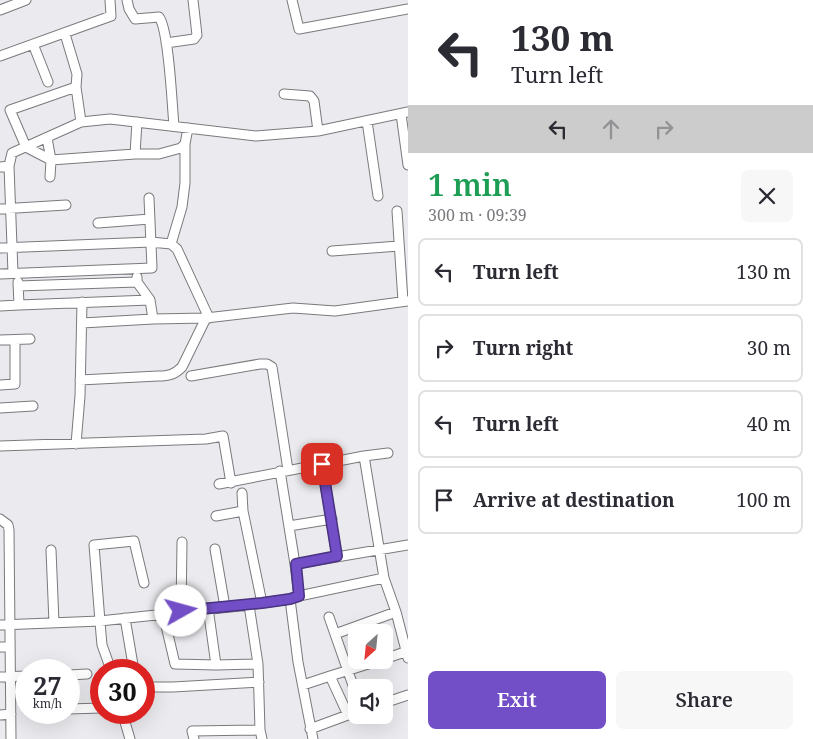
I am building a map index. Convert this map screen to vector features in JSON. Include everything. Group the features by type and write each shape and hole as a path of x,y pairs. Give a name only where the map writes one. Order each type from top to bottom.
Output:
{"street":[{"path":"0,10 23,0"},
{"path":"0,56 111,16 110,0"},
{"path":"127,0 129,10 135,19 159,17 163,22 174,126"},
{"path":"166,43 194,39 197,35 193,0"},
{"path":"292,0 299,29 408,9"},
{"path":"65,34 77,74 76,87 81,122"},
{"path":"33,44 48,82"},
{"path":"76,87 10,110 26,147 51,160 159,154 173,152 185,144"},
{"path":"284,94 310,96 314,100 318,131"},
{"path":"19,305 12,248 11,208 5,167 12,153 81,122 110,119 256,136 318,131 404,113 408,165"},
{"path":"367,121 378,196"},
{"path":"135,154 137,122"},
{"path":"171,244 182,207 185,183 185,144 188,128"},
{"path":"47,138 51,160 50,178"},
{"path":"0,274 152,268 149,198"},
{"path":"0,209 66,205"},
{"path":"82,324 153,319 208,318 293,308 334,311 405,301 397,212"},
{"path":"98,223 150,219"},
{"path":"0,248 151,242 171,244 177,249 208,318"},
{"path":"332,251 399,246"},
{"path":"136,269 137,282 150,300 153,319"},
{"path":"18,286 137,282"},
{"path":"0,306 150,300"},
{"path":"76,444 80,396 82,302"},
{"path":"80,380 158,376 177,373 208,318"},
{"path":"0,340 30,339"},
{"path":"0,385 16,384 15,340"},
{"path":"192,376 260,364 267,364 272,367 289,526 296,564 294,597 303,685 313,739"},
{"path":"0,408 33,406"},
{"path":"0,446 206,439 223,436 231,483"},
{"path":"219,484 388,453"},
{"path":"364,456 384,578 396,612 407,655 393,658"},
{"path":"322,464 337,556"},
{"path":"242,493 243,511 262,603"},
{"path":"216,516 243,511"},
{"path":"0,519 8,525 9,530 12,676 11,739"},
{"path":"289,526 332,519"},
{"path":"107,659 102,645 94,545 134,541 144,583"},
{"path":"181,611 182,542"},
{"path":"296,564 408,545"},
{"path":"215,549 225,607"},
{"path":"51,550 54,623"},
{"path":"0,625 100,621 249,605 384,578"},
{"path":"194,739 192,731 202,735 261,734 258,664 249,605"},
{"path":"208,608 216,664"},
{"path":"335,634 396,612"},
{"path":"163,613 175,664 258,664"},
{"path":"329,617 352,679"},
{"path":"125,618 132,659"},
{"path":"0,648 10,647"},
{"path":"303,685 352,669"},
{"path":"80,674 87,674"},
{"path":"0,677 12,676"},
{"path":"330,676 348,706"},
{"path":"155,687 259,682"},
{"path":"393,700 408,695"},
{"path":"0,715 11,714"},
{"path":"310,729 348,715"},
{"path":"126,724 130,739"}],"route":[{"path":"181,611 262,603 299,596 296,564 337,556 322,464"}]}
